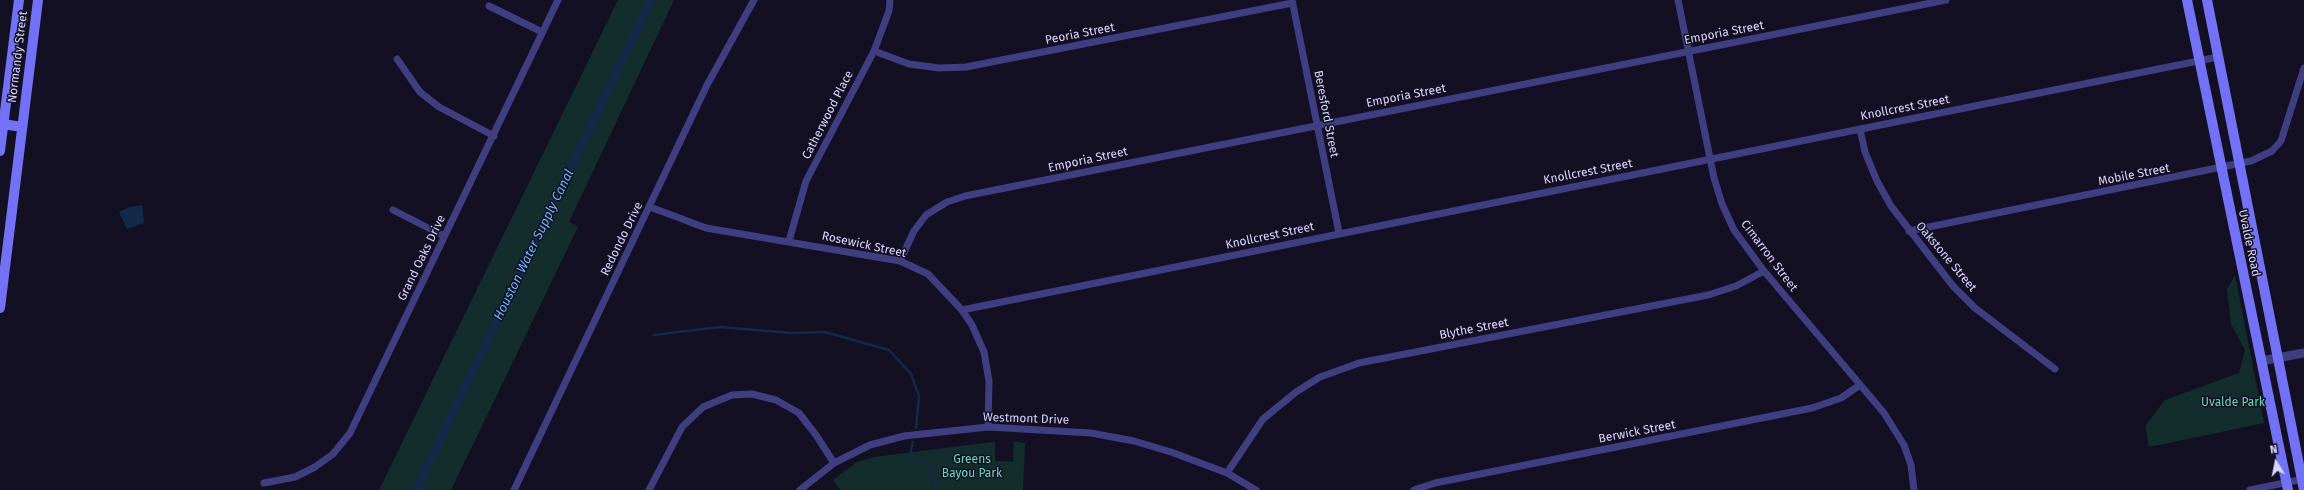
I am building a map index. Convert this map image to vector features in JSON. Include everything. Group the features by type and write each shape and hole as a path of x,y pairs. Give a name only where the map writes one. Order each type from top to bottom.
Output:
{"main road":[{"name":"Normandy Street","path":"0,151 19,0"},
{"name":"Normandy Street","path":"0,308 4,244 22,127 38,0"},
{"name":"Uvalde Road","path":"2186,0 2287,486"},
{"name":"Uvalde Road","path":"2207,0 2238,165 2303,479 2304,490"},
{"path":"3,124 22,127"}],"street":[{"name":"Grand Oaks Drive","path":"264,483 295,477 315,467 333,454 350,433 558,0"},
{"name":"Redondo Drive","path":"514,490 707,85 754,0"},
{"name":"Catherwood Place","path":"789,241 806,181 874,51 889,11 890,0"},
{"name":"Cimarron Street","path":"1678,0 1710,160 1722,204 1731,223 1764,271 1884,413 1904,445 1911,465 1914,490"},
{"name":"Emporia Street","path":"900,261 914,231 926,216 947,202 965,196 1316,124 1946,0"},
{"name":"Peoria Street","path":"874,51 909,64 939,68 966,67 1292,2"},
{"name":"Beresford Street","path":"1292,2 1339,233"},
{"path":"489,6 542,32"},
{"name":"Knollcrest Street","path":"962,310 2218,57"},
{"path":"397,59 420,92 439,107 494,136"},
{"name":"Mobile Street","path":"1909,231 2238,165 2272,151 2281,141 2304,68"},
{"name":"Oakstone Street","path":"1860,129 1865,152 1877,181 1909,231 1953,286 1975,308 2054,369"},
{"name":"Rosewick Street","path":"650,207 706,228 900,261 928,274 962,310 972,325 984,352 989,381 988,427"},
{"path":"393,210 444,236"},
{"name":"Blythe Street","path":"1227,474 1263,419 1296,392 1320,377 1359,363 1708,295 1736,286 1764,271"},
{"path":"2261,362 2304,353"},
{"name":"Berwick Street","path":"1414,490 1443,482 1812,408 1841,398 1860,385"},
{"path":"649,490 682,427 703,407 732,395 752,394 776,400 799,413 816,435 834,463"},
{"name":"Westmont Drive","path":"800,490 834,463 870,445 904,436 988,427 1091,433 1127,440 1171,452 1227,474 1256,490"},
{"path":"2250,490 2287,486 2303,479"}],"green space":[{"path":"618,0 674,0 569,222 578,227 451,490 379,490"},
{"name":"Uvalde Park","path":"2235,275 2264,423 2149,447 2145,426 2165,400 2239,373 2245,350 2231,324 2227,289"},
{"name":"Greens Bayou Park","path":"1014,441 1025,443 1023,490 840,490 833,480 857,462 874,457 995,442 995,461 1013,462"}],"water":[{"path":"142,205 144,223 127,229 119,212 130,207"}],"waterway":[{"name":"Houston Water Supply Canal","path":"416,490 651,0"},
{"path":"654,335 720,327 791,333 825,332 889,350 911,374 919,396 916,428"},
{"path":"913,442 910,455 930,466 935,476 935,490"}]}
